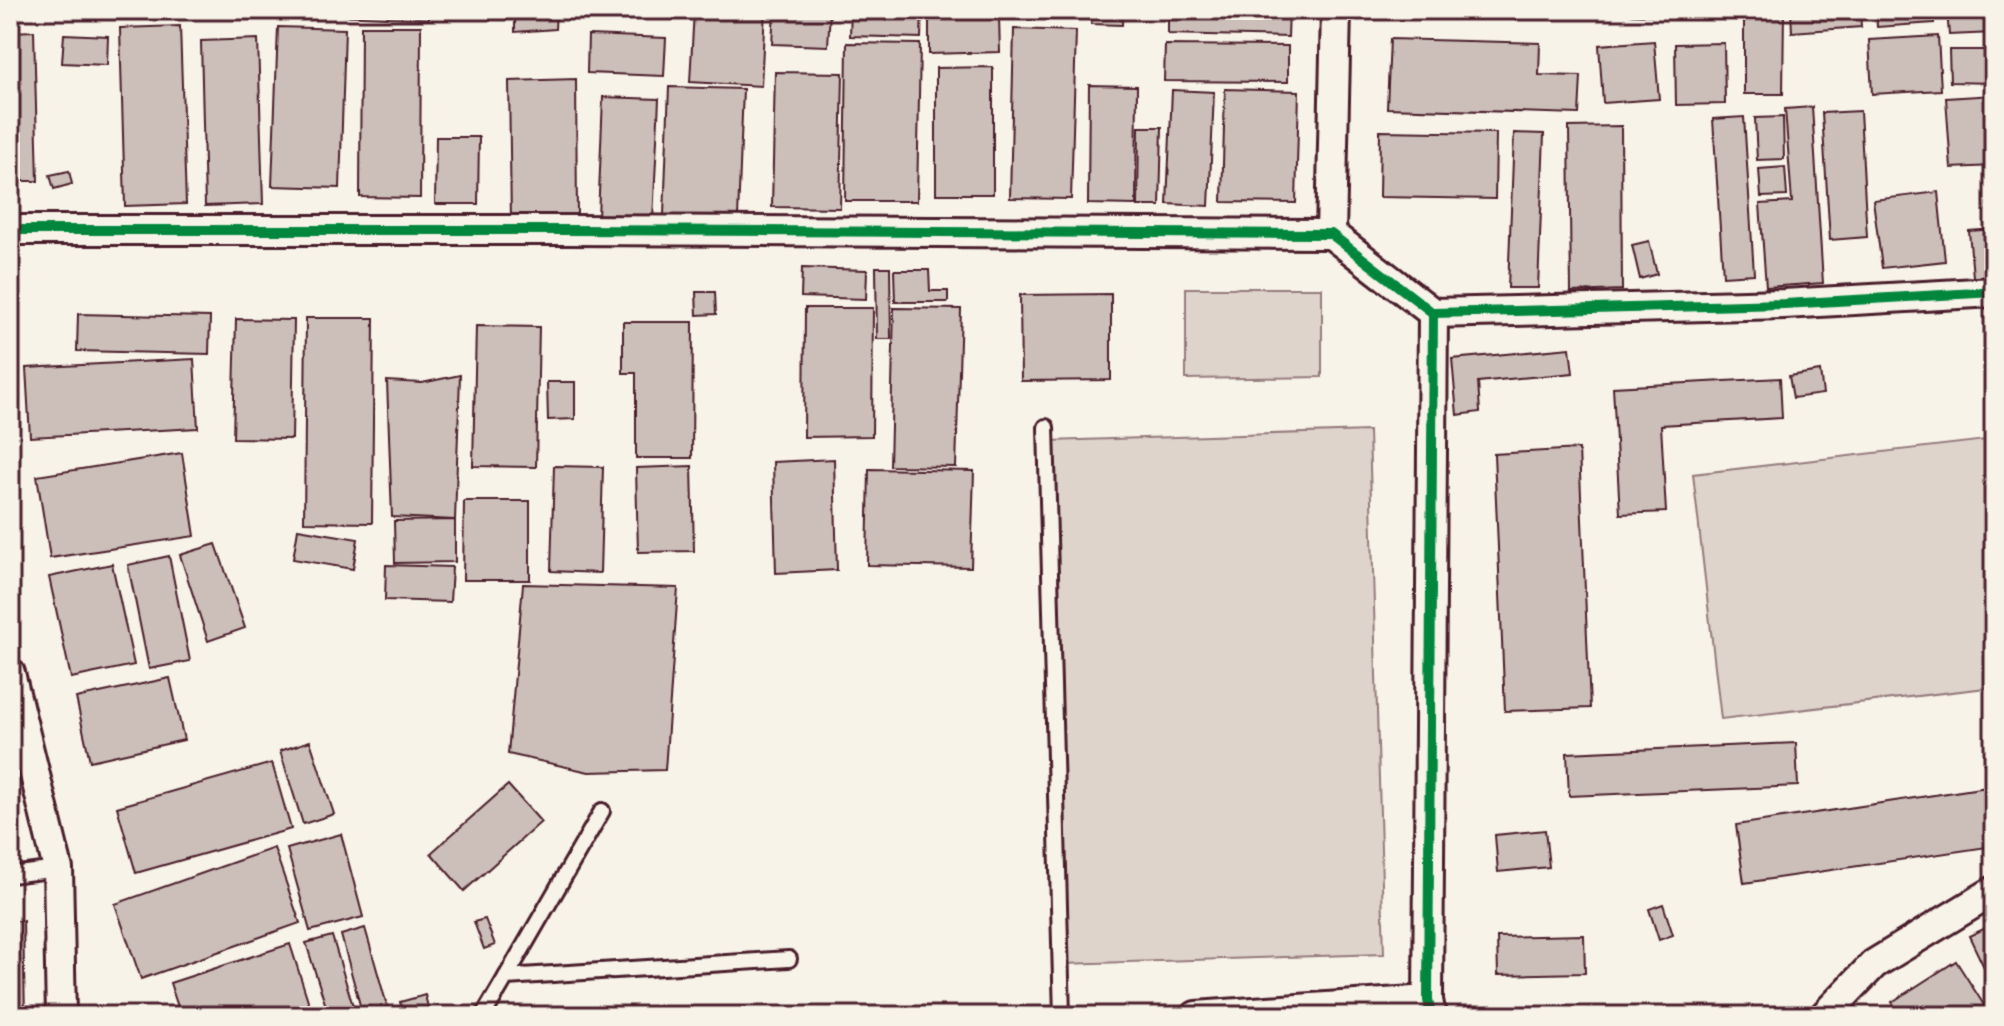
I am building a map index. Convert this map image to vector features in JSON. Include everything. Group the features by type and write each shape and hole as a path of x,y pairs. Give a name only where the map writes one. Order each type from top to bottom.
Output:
{"street":[{"path":"1331,234 1336,10"},
{"path":"10,230 1331,234 1433,313 1784,304 1994,292"},
{"path":"1196,1016 1430,1008 1433,313"},
{"path":"10,673 58,869 61,1016"},
{"path":"1824,1016 1874,964 1994,891"}],"lane":[{"path":"1046,427 1062,1016"},
{"path":"483,1016 602,811"},
{"path":"10,875 58,869"},
{"path":"506,977 789,959"}],"shaded area":[{"path":"1186,288 1322,288 1322,377 1186,379"},
{"path":"1369,431 1384,954 1063,964 1049,441"},
{"path":"1994,439 1994,687 1721,719 1693,474"}],"building":[{"path":"339,10 429,10 429,19 339,15"},
{"path":"485,10 485,14 432,12"},
{"path":"515,10 556,10 555,29 515,32"},
{"path":"694,10 765,10 761,86 690,82"},
{"path":"774,10 830,10 828,46 772,44"},
{"path":"851,10 922,10 921,38 850,36"},
{"path":"1091,10 1123,10 1122,25 1091,24"},
{"path":"1168,10 1289,10 1288,37 1168,34"},
{"path":"1588,10 1588,15 1506,12"},
{"path":"1598,10 1657,10 1657,15 1597,13"},
{"path":"1744,10 1784,10 1783,94 1744,94"},
{"path":"1791,10 1860,10 1861,27 1792,32"},
{"path":"1876,10 1933,10 1934,23 1877,27"},
{"path":"1947,10 1994,10 1994,33 1949,35"},
{"path":"999,17 1000,52 929,54 929,19"},
{"path":"180,26 186,204 125,206 120,28"},
{"path":"361,26 421,26 420,198 360,197"},
{"path":"278,27 345,29 340,188 272,186"},
{"path":"1014,29 1076,31 1071,199 1010,198"},
{"path":"34,31 38,181 10,181 10,32"},
{"path":"64,34 108,36 107,65 62,63"},
{"path":"588,35 666,38 664,76 587,73"},
{"path":"1938,36 1941,90 1872,94 1869,40"},
{"path":"258,39 263,204 205,206 201,41"},
{"path":"1390,39 1540,43 1539,75 1581,76 1579,114 1387,108"},
{"path":"1654,41 1659,99 1603,103 1599,45"},
{"path":"847,43 920,44 917,201 845,201"},
{"path":"1724,43 1725,104 1676,105 1675,44"},
{"path":"1165,45 1288,46 1288,82 1164,81"},
{"path":"1949,50 1994,50 1994,83 1950,82"},
{"path":"993,67 993,194 936,194 936,68"},
{"path":"775,72 843,73 840,208 772,207"},
{"path":"576,79 577,219 511,220 509,81"},
{"path":"1089,85 1137,86 1136,205 1088,204"},
{"path":"669,87 743,89 738,218 664,215"},
{"path":"1225,89 1299,91 1296,203 1222,202"},
{"path":"1172,90 1214,92 1209,206 1167,204"},
{"path":"1994,95 1994,166 1951,168 1946,98"},
{"path":"603,97 659,99 653,220 598,218"},
{"path":"1812,107 1823,283 1766,287 1760,204 1792,202 1785,109"},
{"path":"1860,111 1867,237 1830,240 1822,113"},
{"path":"1744,117 1754,274 1723,276 1713,119"},
{"path":"1783,117 1784,159 1757,160 1755,118"},
{"path":"1621,126 1622,290 1571,292 1569,127"},
{"path":"1139,127 1162,127 1160,206 1138,206"},
{"path":"1380,131 1496,133 1495,199 1379,197"},
{"path":"1514,133 1544,134 1538,288 1508,288"},
{"path":"436,137 479,137 478,204 435,204"},
{"path":"1785,167 1787,196 1761,197 1759,169"},
{"path":"69,171 72,184 54,189 50,175"},
{"path":"1938,192 1945,261 1882,268 1873,200"},
{"path":"1994,229 1994,286 1974,288 1969,231"},
{"path":"1649,241 1657,274 1640,279 1632,245"},
{"path":"876,267 890,267 891,339 877,339"},
{"path":"802,268 867,270 866,299 801,297"},
{"path":"894,270 929,270 930,291 948,291 948,302 895,302"},
{"path":"696,292 715,292 716,314 697,315"},
{"path":"1111,294 1111,380 1021,381 1020,295"},
{"path":"805,308 873,308 872,436 804,437"},
{"path":"894,308 961,309 956,467 890,466"},
{"path":"78,314 210,317 209,354 77,351"},
{"path":"306,318 374,318 372,523 304,522"},
{"path":"236,319 294,320 292,439 233,438"},
{"path":"623,322 693,322 692,458 636,458 636,373 623,373"},
{"path":"476,326 539,327 536,467 473,466"},
{"path":"1570,348 1573,373 1478,382 1480,412 1457,415 1452,359"},
{"path":"194,359 198,428 30,437 26,368"},
{"path":"1820,371 1823,394 1793,398 1789,376"},
{"path":"460,375 455,520 392,517 387,381 422,383"},
{"path":"1780,378 1782,418 1661,425 1666,512 1620,514 1613,387"},
{"path":"547,382 575,382 575,419 548,420"},
{"path":"1579,449 1590,708 1505,711 1494,454"},
{"path":"182,453 195,536 50,558 37,476"},
{"path":"834,459 837,570 776,573 773,462"},
{"path":"554,466 603,467 600,573 551,571"},
{"path":"692,466 694,551 638,552 636,468"},
{"path":"869,469 974,471 971,567 867,565"},
{"path":"464,501 530,501 530,580 463,580"},
{"path":"455,520 455,562 395,563 394,521"},
{"path":"298,529 358,539 353,569 293,559"},
{"path":"216,544 245,628 208,641 180,555"},
{"path":"169,556 190,661 149,669 128,565"},
{"path":"112,564 134,665 71,678 49,577"},
{"path":"386,565 452,567 450,602 385,600"},
{"path":"523,584 678,588 665,770 589,772 508,754"},
{"path":"170,678 184,740 90,761 76,698"},
{"path":"310,741 334,814 303,824 280,751"},
{"path":"1796,743 1798,786 1569,796 1567,753"},
{"path":"272,763 291,829 136,873 117,807"},
{"path":"508,785 541,822 464,891 431,853"},
{"path":"1994,786 1994,846 1744,883 1736,825"},
{"path":"1545,830 1549,867 1498,872 1495,835"},
{"path":"341,834 363,917 310,931 287,849"},
{"path":"274,848 300,923 141,979 115,904"},
{"path":"1663,904 1673,935 1659,940 1649,909"},
{"path":"485,919 495,945 484,949 474,922"},
{"path":"10,921 23,921 25,1016 10,1016"},
{"path":"1994,924 1994,988 1969,936"},
{"path":"365,928 388,1009 363,1016 341,935"},
{"path":"1584,935 1585,973 1498,975 1497,937"},
{"path":"332,936 356,1016 329,1016 306,943"},
{"path":"290,944 311,1010 293,1016 181,1016 170,983"},
{"path":"1956,961 1991,1016 1901,1016 1892,1002"},
{"path":"425,995 430,1016 404,1016 400,1002"}],"cycle path":[{"path":"10,230 1331,234 1433,313 1784,304 1994,292"},
{"path":"1431,1016 1428,1000 1433,313"}]}
